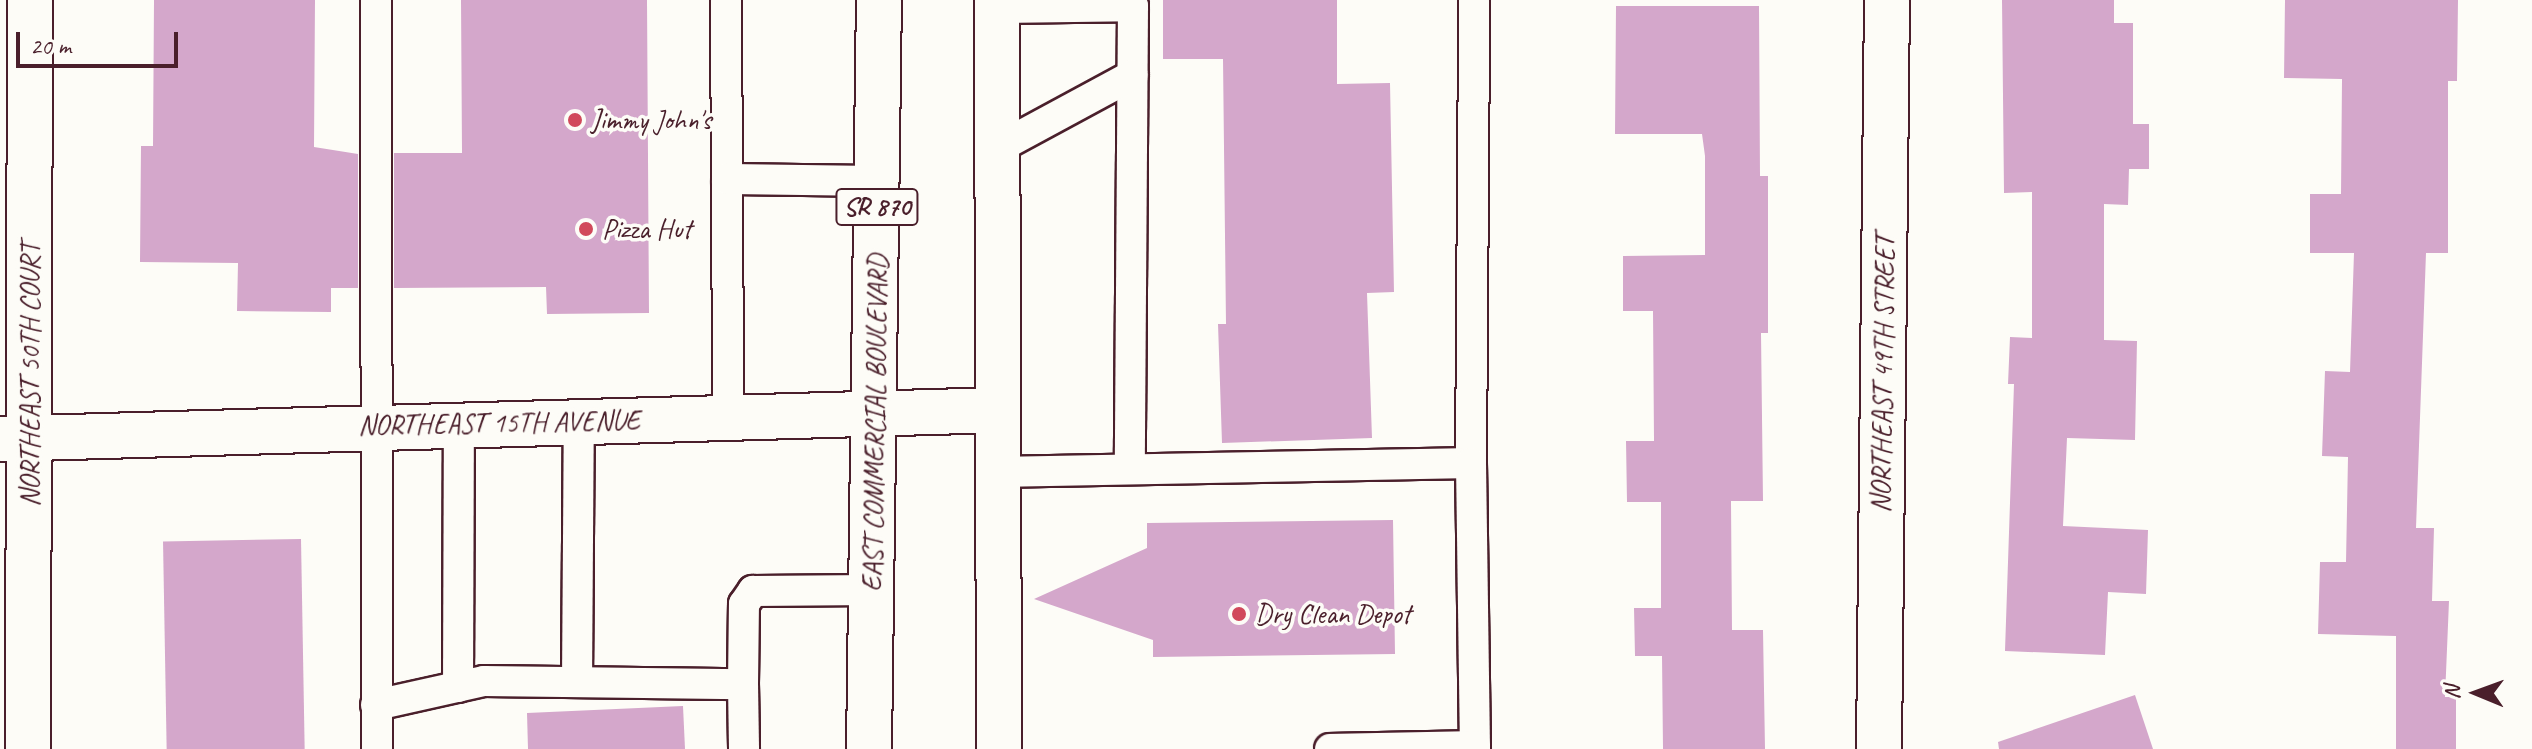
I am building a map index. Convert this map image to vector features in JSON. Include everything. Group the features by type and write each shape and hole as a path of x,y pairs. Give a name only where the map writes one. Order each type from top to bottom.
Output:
{"street":[{"name":"NORTHEAST 50TH COURT","path":"28,749 15,437 30,0"},
{"name":"EAST COMMERCIAL BOULEVARD","path":"869,749 876,414 879,0"},
{"name":"NORTHEAST 49TH STREET","path":"1879,749 1887,0"},
{"path":"997,4 999,749"},
{"name":"NORTHEAST 15TH AVENUE","path":"15,437 998,410"}],"lane":[{"path":"376,0 377,749"},
{"path":"726,0 728,418"},
{"path":"1330,749 1475,747 1471,463 1474,0"},
{"path":"997,4 1133,6 1130,469"},
{"path":"998,148 1133,75"},
{"path":"727,179 878,181"},
{"path":"577,682 579,421"},
{"path":"458,687 459,424"},
{"path":"998,472 1471,463"},
{"path":"744,749 744,604 753,591 872,590"},
{"path":"376,705 484,681 743,684"}],"building":[{"path":"154,0 315,0 314,147 358,154 358,288 331,288 331,312 237,311 238,263 140,262 141,146 153,146"},
{"path":"461,0 647,0 649,313 547,314 546,287 394,288 394,153 462,153"},
{"path":"1163,0 1337,0 1337,84 1390,83 1394,292 1367,293 1372,438 1222,443 1218,324 1226,324 1223,59 1163,59"},
{"path":"2002,0 2114,0 2114,23 2133,23 2133,124 2149,124 2149,169 2129,169 2128,205 2104,204 2104,340 2137,341 2135,440 2067,438 2063,526 2148,530 2146,594 2108,592 2105,655 2005,651 2014,384 2008,384 2010,337 2032,338 2032,192 2004,193"},
{"path":"2285,0 2458,0 2457,81 2448,81 2448,253 2426,253 2416,528 2434,528 2432,601 2449,601 2445,697 2456,697 2456,749 2396,749 2396,636 2318,634 2320,562 2346,562 2348,457 2322,456 2325,371 2350,372 2354,253 2310,253 2310,194 2341,194 2342,79 2284,78"},
{"path":"1616,6 1759,6 1760,176 1768,176 1768,333 1761,333 1763,501 1731,501 1732,630 1763,630 1765,749 1663,749 1662,656 1635,656 1634,608 1661,608 1661,502 1627,502 1626,441 1654,441 1653,311 1623,311 1623,256 1705,255 1705,156 1702,134 1615,134"},
{"path":"1393,520 1395,654 1153,657 1153,640 1034,599 1147,548 1147,523"},
{"path":"301,539 305,749 167,749 163,541"},
{"path":"2135,695 2153,749 1999,749 1998,742"},
{"path":"683,706 685,749 528,749 527,713"}],"place":[{"name":"Jimmy John's","path":"575,120"},
{"name":"Pizza Hut","path":"586,229"},
{"name":"Dry Clean Depot","path":"1239,614"}]}
